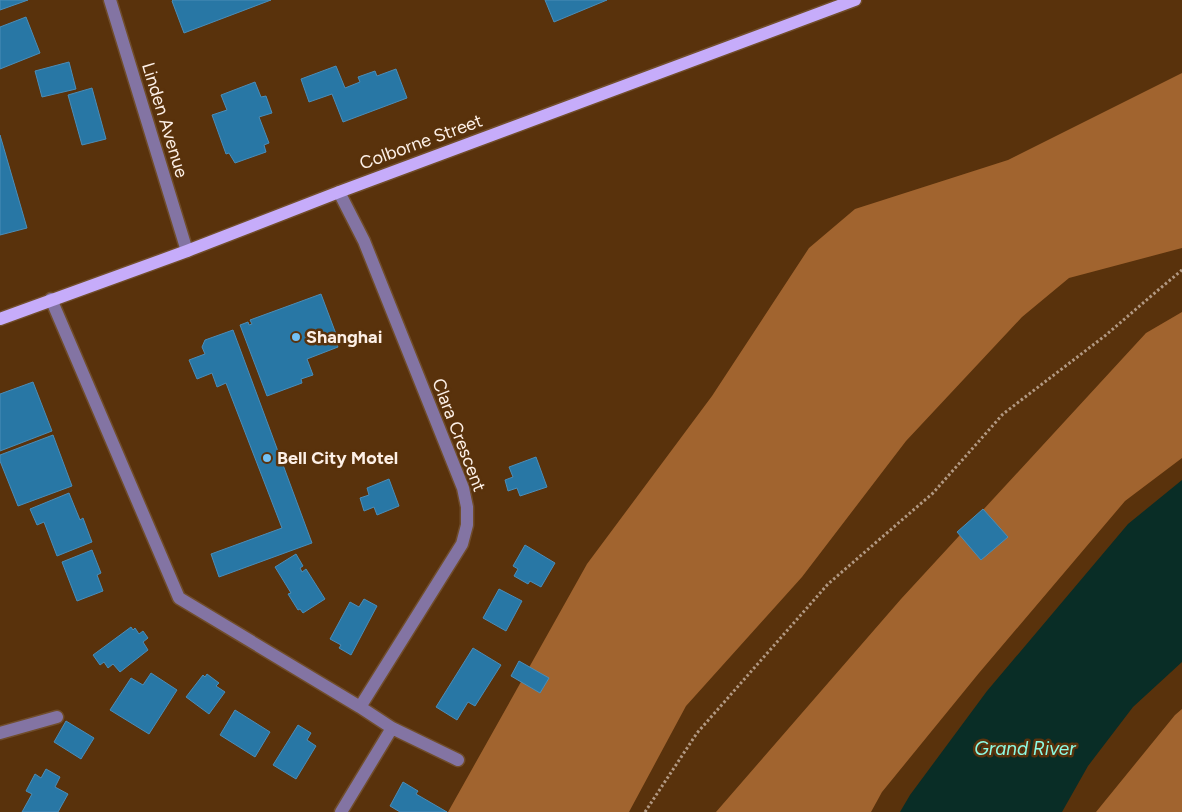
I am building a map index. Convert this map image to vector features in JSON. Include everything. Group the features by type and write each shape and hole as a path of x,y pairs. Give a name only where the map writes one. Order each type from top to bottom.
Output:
{"main road":[{"name":"Colborne Street","path":"0,319 187,251 339,192 855,0"}],"street":[{"name":"Linden Avenue","path":"110,0 187,251"},
{"name":"Clara Crescent","path":"339,192 364,241 463,488 467,507 467,526 462,544 360,707"},
{"path":"52,299 179,598 392,728 458,760"},
{"path":"0,733 57,717"},
{"path":"341,812 392,728"}],"path":[{"path":"645,812 697,733 828,584 933,494 1003,414 1106,335 1182,270"}],"shaded area":[{"path":"1182,73 1182,248 1069,278 1022,317 906,441 802,577 686,706 629,812 448,812 587,564 712,396 809,248 855,209 1008,160"},
{"path":"1182,312 1182,458 1125,501 979,673 882,792 871,812 716,812 901,599 1146,333"},
{"path":"1182,709 1182,812 1096,812 1175,715"}],"water":[{"name":"Grand River","path":"1182,480 1182,662 1133,707 1088,766 1062,812 900,812 910,795 987,691 1128,524"}],"building":[{"path":"0,0 28,0 0,10"},
{"path":"173,0 271,0 184,33"},
{"path":"545,0 607,0 554,22"},
{"path":"26,17 40,53 0,69 0,27"},
{"path":"69,62 76,89 42,97 35,71"},
{"path":"336,66 345,88 360,82 358,77 375,71 377,76 396,69 407,98 343,122 332,94 309,102 301,79"},
{"path":"255,82 261,97 266,96 272,113 259,117 269,143 264,145 266,152 235,163 229,153 226,154 212,115 227,110 221,95"},
{"path":"92,88 106,139 82,145 68,95"},
{"path":"0,135 27,228 0,235"},
{"path":"321,294 336,334 333,335 338,347 307,359 313,375 301,379 302,383 267,396 240,325 248,322 249,325 252,324 250,320"},
{"name":"Bell City Motel","path":"233,330 312,543 219,577 211,554 282,528 226,383 217,387 212,373 197,379 189,360 205,354 202,347 205,340"},
{"path":"33,382 52,431 0,451 0,394"},
{"path":"53,435 72,486 18,506 0,461 0,455"},
{"path":"536,457 547,487 520,496 517,488 508,491 505,480 513,477 509,467"},
{"path":"389,479 399,506 377,515 374,507 364,511 360,498 369,495 367,488"},
{"path":"69,493 80,520 83,518 92,542 57,556 44,522 37,525 30,509"},
{"path":"983,509 1008,537 981,560 957,532"},
{"path":"525,545 555,563 541,587 530,581 528,584 514,576 518,569 513,566"},
{"path":"92,550 101,573 97,575 103,591 77,601 62,562"},
{"path":"296,554 303,566 300,568 302,572 306,569 325,599 303,613 300,609 298,610 288,594 291,593 275,567"},
{"path":"499,589 522,601 506,631 483,618"},
{"path":"364,599 377,606 351,655 339,648 341,645 330,639 350,602 359,607"},
{"path":"131,627 133,630 135,628 139,634 143,631 148,638 143,642 148,650 120,672 113,664 108,668 104,662 100,665 93,655"},
{"path":"473,648 501,665 475,706 468,702 457,720 436,707"},
{"path":"519,661 549,678 540,693 511,676"},
{"path":"151,673 177,690 149,734 110,710 131,678 143,685"},
{"path":"207,674 219,683 216,686 225,692 209,714 186,697 203,675 205,677"},
{"path":"235,710 270,732 255,757 220,735"},
{"path":"66,721 94,738 81,759 54,742"},
{"path":"298,725 311,733 307,740 316,746 296,779 273,765"},
{"path":"46,769 60,777 55,787 68,794 58,812 22,812 32,794 26,791 35,774 41,778"},
{"path":"403,782 418,791 416,794 447,812 400,812 390,806"}],"place":[{"name":"Shanghai","path":"296,337"},
{"name":"Bell City Motel","path":"267,458"}]}
